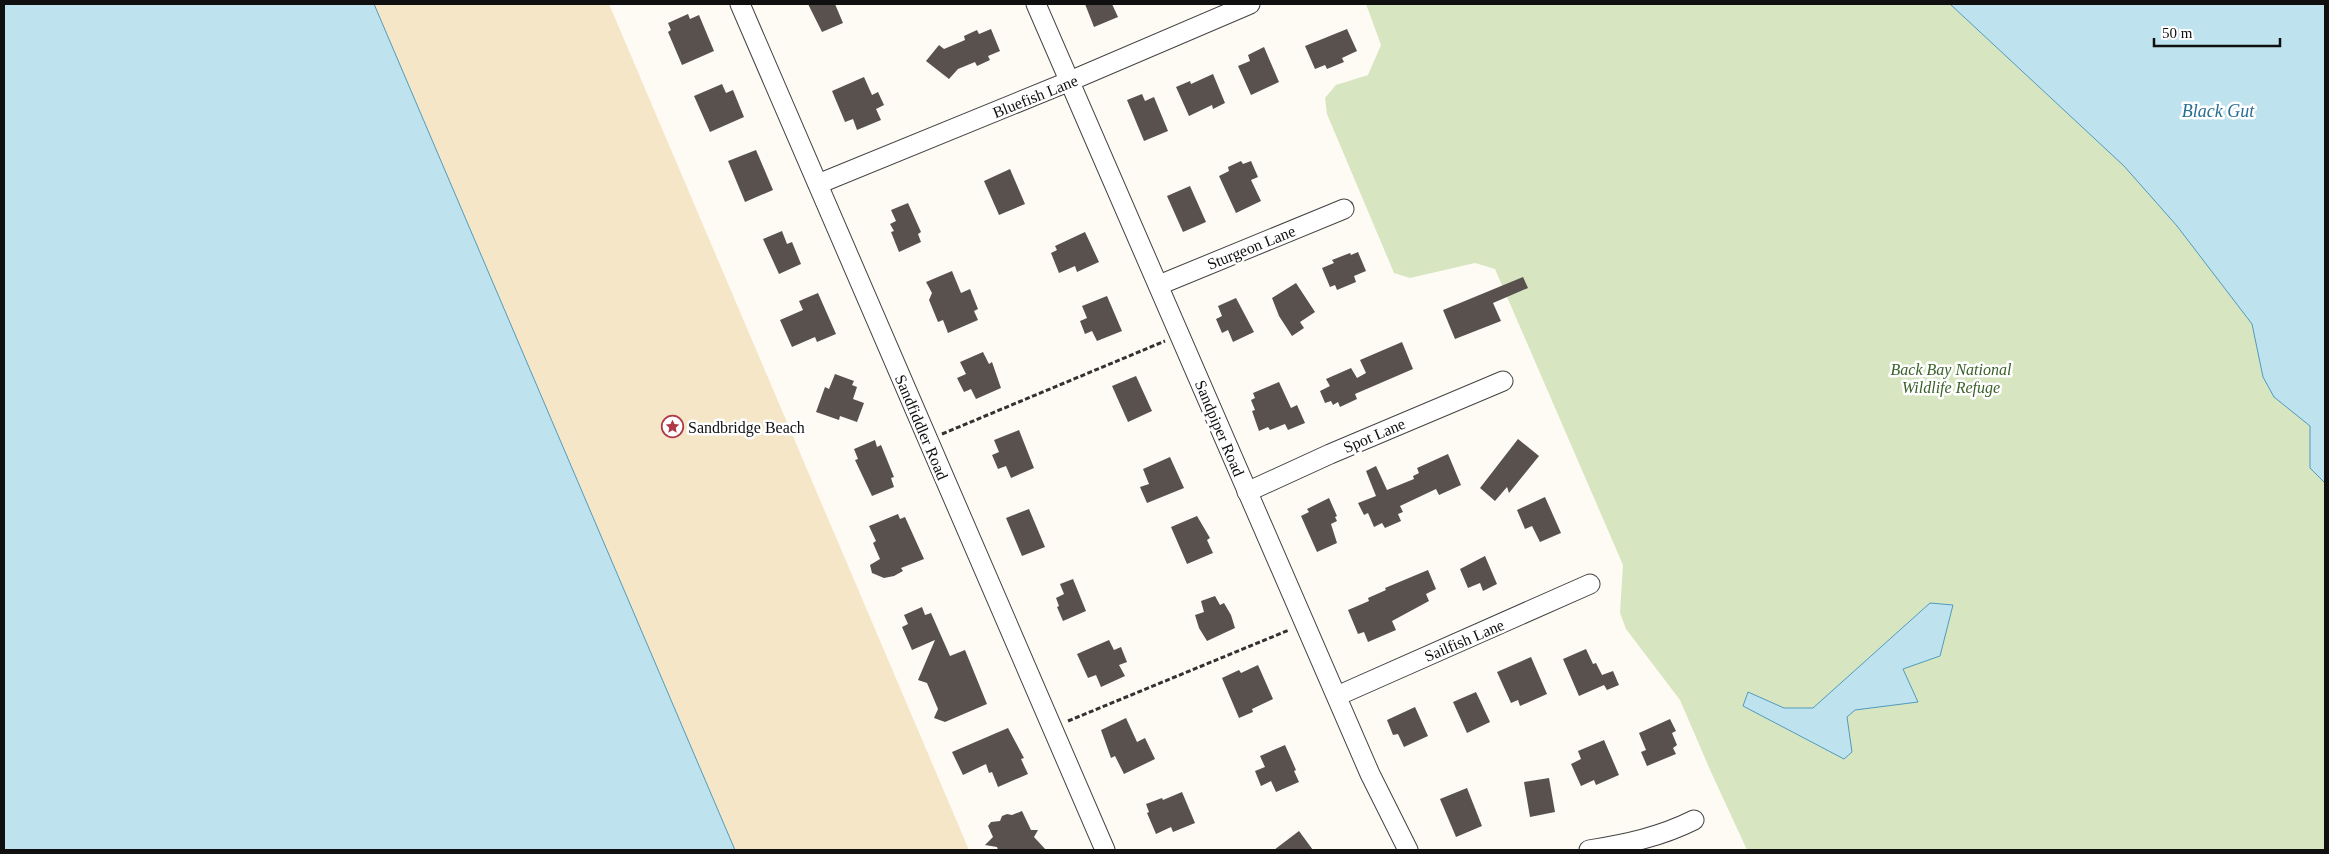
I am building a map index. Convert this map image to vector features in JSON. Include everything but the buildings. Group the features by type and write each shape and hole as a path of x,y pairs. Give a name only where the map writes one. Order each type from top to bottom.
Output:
{"street":[{"name":"Sandfiddler Road","path":"740,4 1105,850"},
{"name":"Sandpiper Road","path":"1036,4 1370,774 1408,850"},
{"name":"Bluefish Lane","path":"818,184 1070,81 1250,4"},
{"name":"Sturgeon Lane","path":"1159,285 1344,209"},
{"name":"Spot Lane","path":"1248,492 1330,454 1502,380"},
{"name":"Sailfish Lane","path":"1337,696 1590,584"},
{"path":"1589,850 1644,840 1670,832 1694,820"}],"path":[{"path":"928,440 1180,334"},
{"path":"1052,727 1306,624"}],"green space":[{"name":"Back Bay National Wildlife Refuge","path":"1366,4 2325,4 2325,850 1747,850 1680,700 1626,629 1620,613 1623,565 1495,269 1475,263 1410,278 1394,273 1327,114 1325,98 1336,85 1368,75 1381,45"}],"sand":[{"name":"Sandbridge Beach","path":"374,4 609,4 969,850 735,850"}],"water":[{"path":"4,4 374,4 735,850 4,850"},
{"name":"Black Gut","path":"1950,4 2325,4 2325,483 2310,468 2310,426 2274,397 2263,377 2252,324 2177,226 2124,166"},
{"path":"1930,603 1953,605 1940,656 1903,669 1918,702 1855,710 1847,717 1852,752 1844,759 1743,706 1748,692 1784,708 1813,708"}],"place":[{"name":"Sandbridge Beach","path":"672,427"}]}
